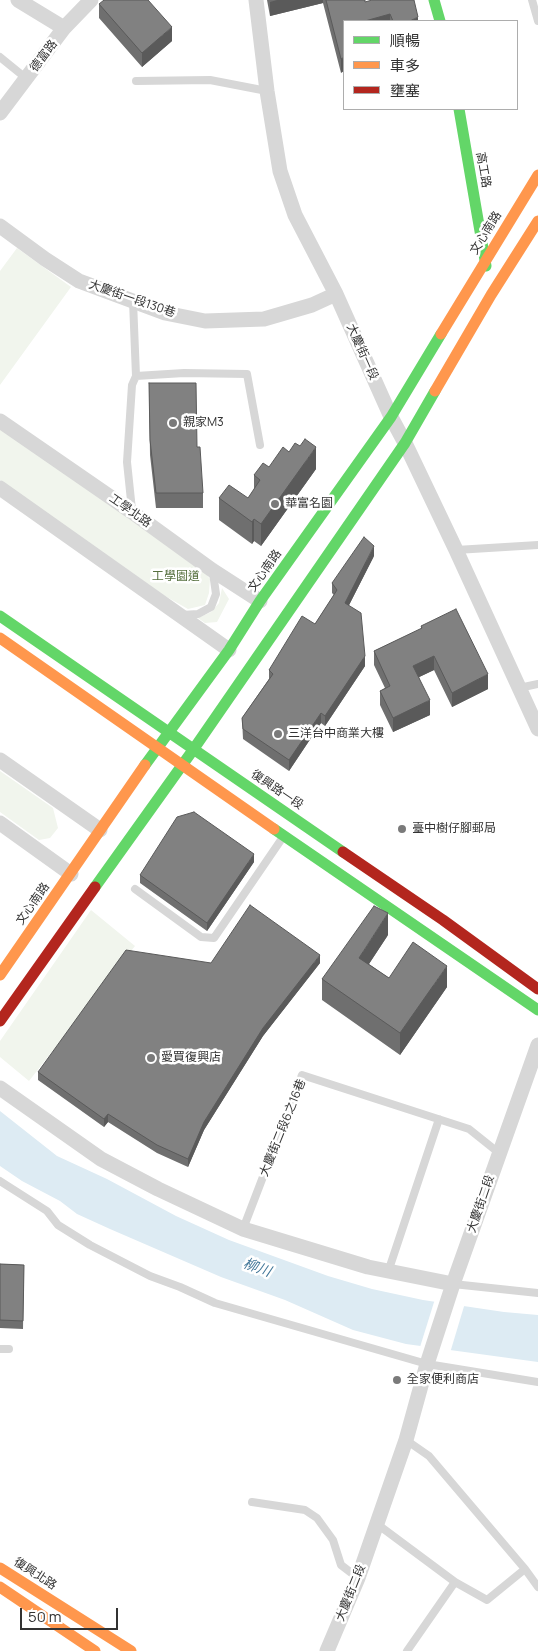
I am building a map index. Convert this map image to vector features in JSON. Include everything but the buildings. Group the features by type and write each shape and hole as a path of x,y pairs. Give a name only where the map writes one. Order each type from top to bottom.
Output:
{"main road":[{"path":"434,0 440,20"},
{"name":"高工路","path":"459,110 491,295"},
{"name":"文心南路","path":"0,975 157,748 229,650 260,602 391,417 538,175"},
{"path":"0,1021 193,750 405,443 491,295 538,221"},
{"name":"復興路一段","path":"0,616 168,734 443,920 538,989"},
{"path":"0,638 181,765 538,1010"},
{"name":"復興北路","path":"0,1568 130,1651"},
{"path":"0,1587 95,1651"}],"street":[{"path":"18,0 64,28"},
{"name":"德富路","path":"0,113 64,28 91,0"},
{"name":"大慶街一段","path":"256,0 267,91 280,171 295,215 336,294 391,417 456,550 538,729"},
{"name":"大慶街一段130巷","path":"0,226 45,259 80,281 165,313 205,321 264,319 312,305 336,294"},
{"name":"工學北路","path":"0,421 260,602"},
{"path":"0,488 229,650"},
{"path":"0,760 100,830"},
{"path":"0,823 71,874"},
{"name":"大慶街二段","path":"327,1651 358,1578 377,1524 406,1440 429,1358 452,1288 538,1045"},
{"path":"0,1088 101,1159 158,1189 242,1229 388,1272 452,1288"}],"lane":[{"path":"532,0 538,21"},
{"path":"0,57 27,79"},
{"path":"136,81 210,80 267,91"},
{"path":"132,512 127,462 132,385 136,376 133,300"},
{"path":"136,376 184,373 247,374 260,445"},
{"path":"456,550 538,545"},
{"path":"180,615 198,614 211,607 216,594 212,570"},
{"path":"519,688 538,684"},
{"path":"134,889 201,937 214,938 284,836"},
{"name":"大慶街二段6之16巷","path":"242,1229 302,1075 469,1129 499,1152"},
{"path":"388,1272 439,1119"},
{"path":"0,1181 47,1211 58,1225 90,1245 150,1276 215,1303 429,1358 538,1382"},
{"path":"452,1288 538,1294"},
{"path":"0,1349 9,1350"},
{"path":"406,1440 429,1456 525,1569 538,1587"},
{"path":"252,1502 305,1510 317,1518 333,1540 341,1565 358,1578"},
{"path":"377,1524 455,1582 487,1600 525,1569"},
{"path":"406,1651 455,1582"}],"green space":[{"path":"17,248 71,287 0,385 0,271"},
{"name":"工學園道","path":"0,429 201,568 210,579 209,593 205,605 188,609 165,596 0,480"},
{"name":"工學園道","path":"222,588 229,599 217,622 205,623 198,618 211,612 219,603"},
{"path":"0,771 53,808 58,828 50,838 39,840 0,812"},
{"path":"91,910 135,946 29,1081 0,1057 0,1041"}],"water":[{"name":"柳川","path":"0,1111 57,1156 107,1179 176,1216 229,1240 328,1276 372,1289 423,1300 538,1315 538,1362 406,1344 353,1330 285,1300 221,1277 77,1214 60,1201 22,1181 0,1166"}],"pier":[{"path":"435,1299 465,1303 450,1353 420,1347"}],"traffic: fast":[{"path":"434,0 440,20"},
{"path":"459,110 486,266"},
{"path":"145,765 229,650 260,601 391,417 441,334"},
{"path":"95,887 193,750 405,443 435,391"},
{"path":"0,616 343,852"},
{"path":"274,829 538,1010"}],"traffic: slow":[{"path":"441,334 538,175"},
{"path":"435,391 491,295 538,221"},
{"path":"0,638 274,829"},
{"path":"0,975 145,765"},
{"path":"0,1568 131,1651"},
{"path":"0,1587 95,1651"}],"traffic: jam":[{"path":"343,852 443,920 538,989"},
{"path":"0,1021 95,887"}],"place":[{"name":"親家M3","path":"173,423"},
{"name":"華富名園","path":"275,504"},
{"name":"三洋台中商業大樓","path":"278,734"},
{"name":"臺中樹仔腳郵局","path":"402,829"},
{"name":"愛買復興店","path":"151,1058"},
{"name":"全家便利商店","path":"397,1380"}]}
